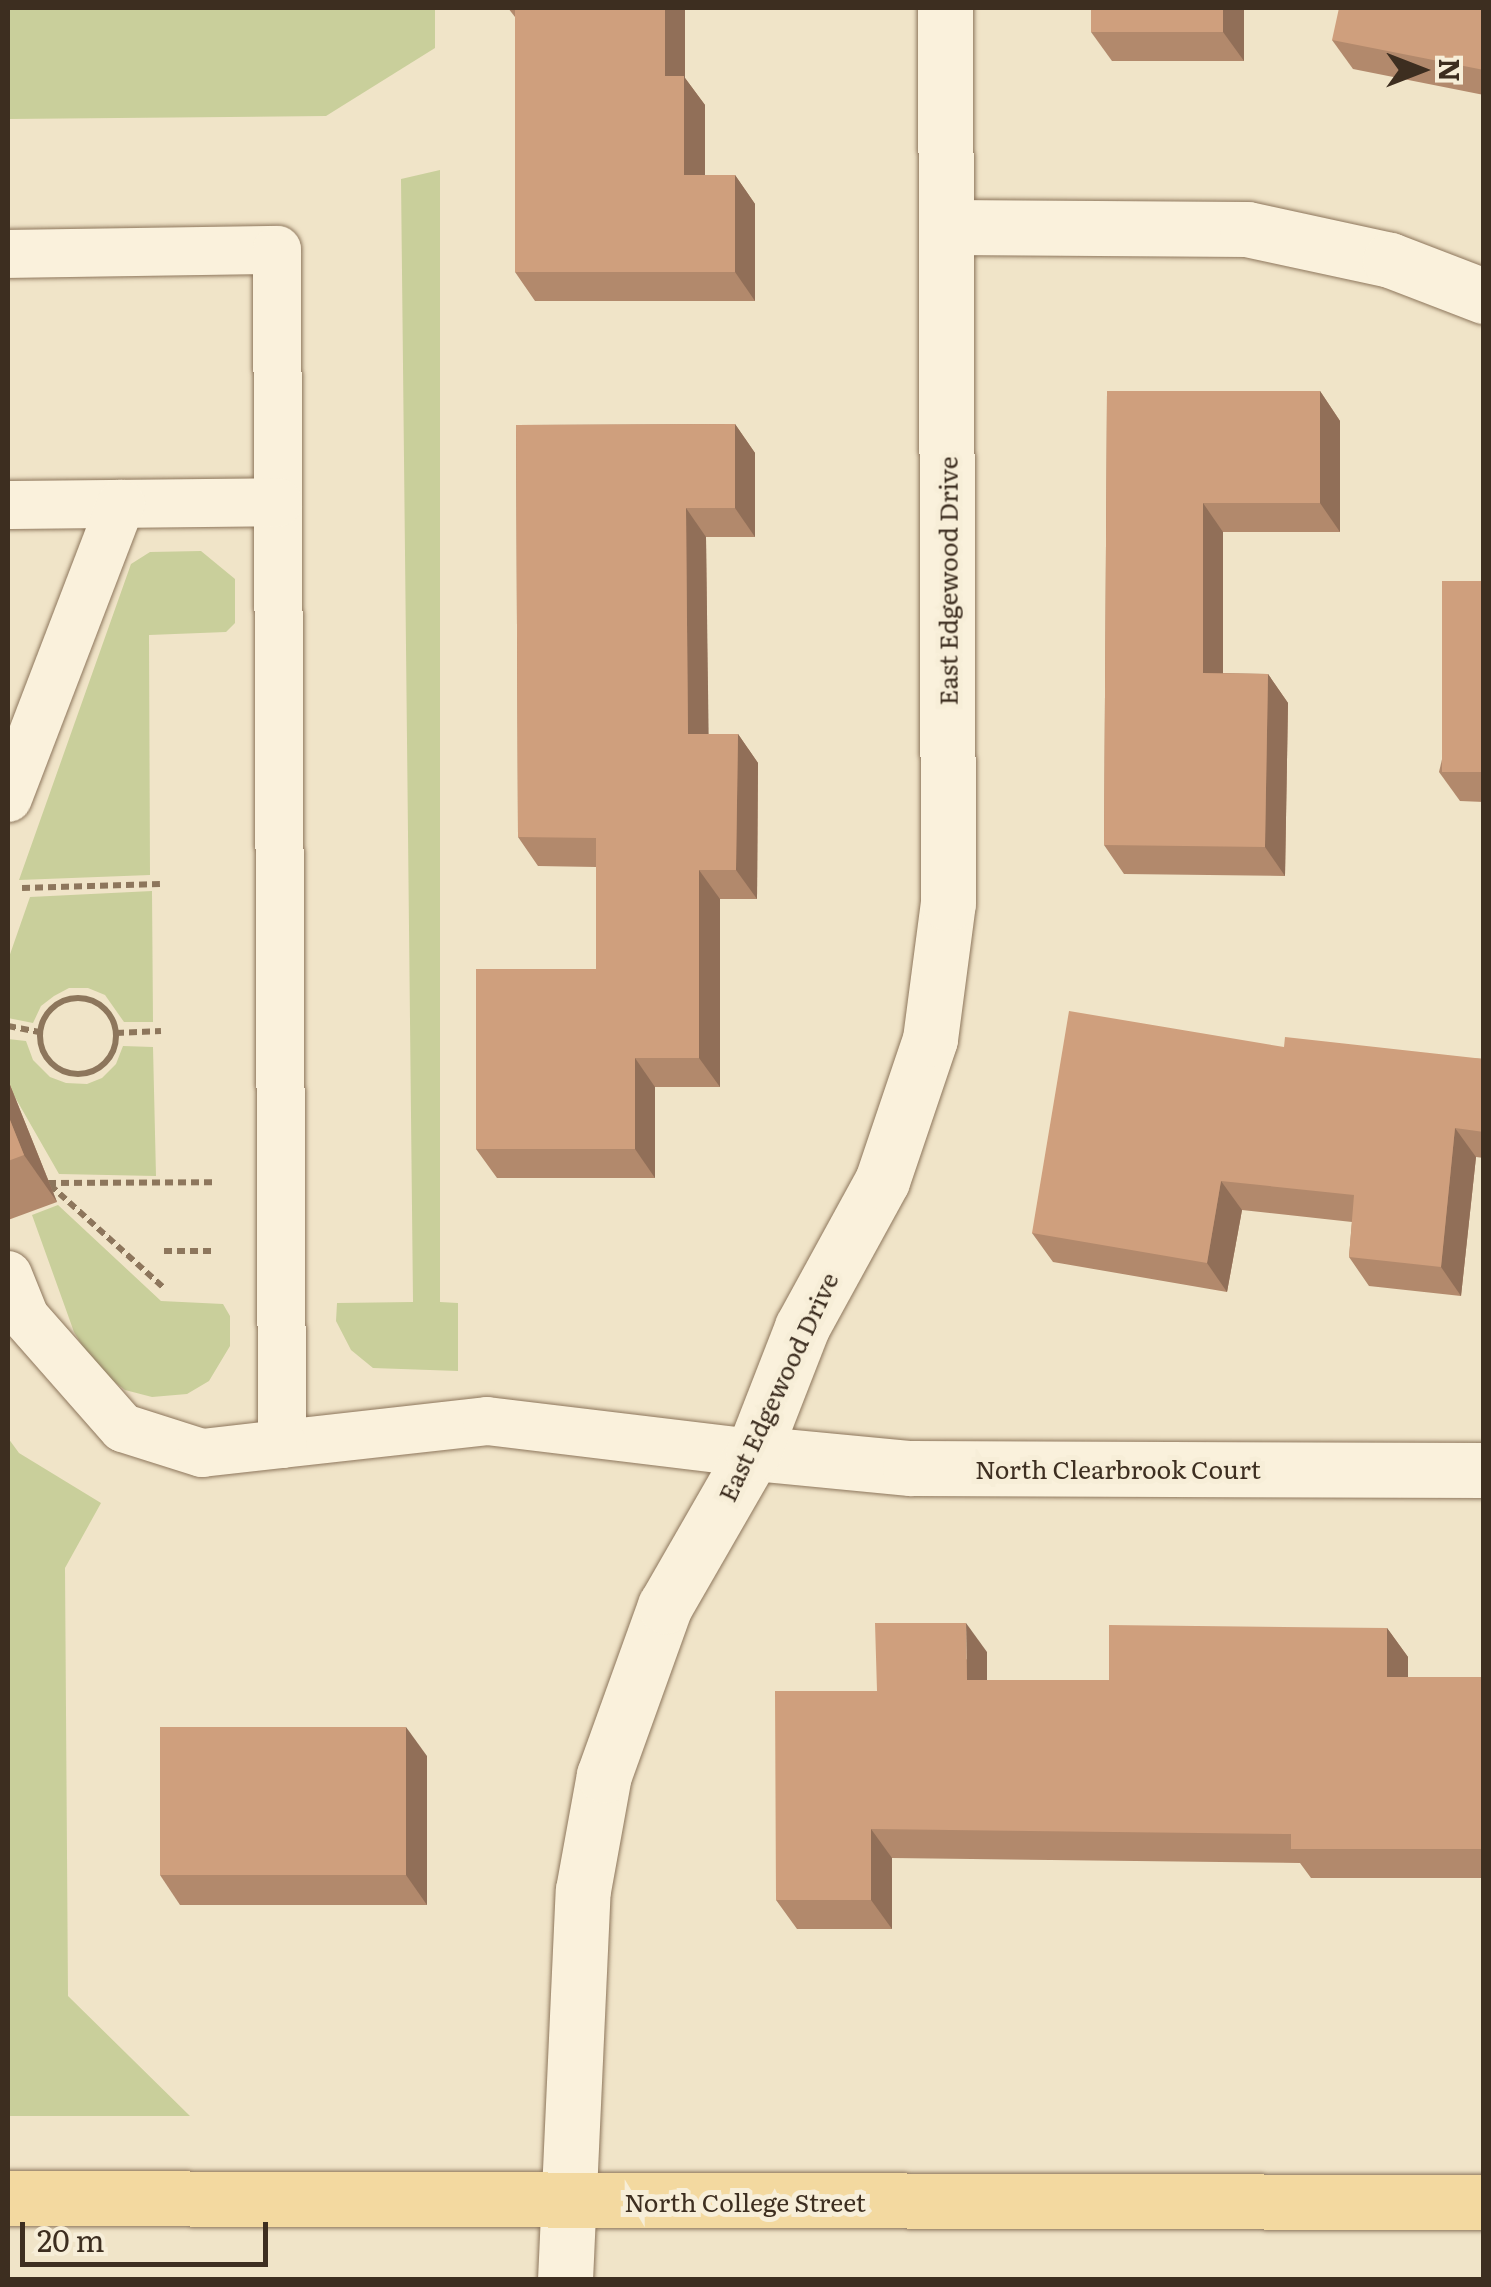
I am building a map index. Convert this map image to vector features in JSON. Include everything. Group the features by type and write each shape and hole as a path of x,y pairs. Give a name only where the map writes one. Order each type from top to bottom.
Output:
{"main road":[{"name":"North College Street","path":"8,2198 1484,2202"}],"street":[{"name":"East Edgewood Drive","path":"566,2280 584,1890 604,1774 665,1606 753,1453 802,1327 882,1180 930,1039 948,903 945,8"},
{"path":"948,228 1246,230 1390,260 1484,296"},
{"name":"North Clearbrook Court","path":"753,1453 910,1468 1484,1470"}],"lane":[{"path":"8,254 277,250 282,1444"},
{"path":"8,505 278,502"},
{"path":"8,798 121,504"},
{"path":"8,1275 25,1318 122,1428 202,1453 487,1421 753,1453"}],"path":[{"path":"22,888 160,884"},
{"path":"72,997 96,1002 106,1010 116,1033 110,1057 90,1072 77,1074 54,1066 40,1045 40,1032 50,1009 72,997"},
{"path":"8,1026 40,1032"},
{"path":"116,1033 161,1031"},
{"path":"40,1176 164,1288"},
{"path":"48,1184 220,1182"},
{"path":"164,1252 221,1251"}],"green space":[{"path":"8,8 435,8 435,48 326,116 8,119"},
{"path":"440,170 440,1302 458,1303 458,1371 373,1368 351,1350 336,1321 337,1303 413,1302 401,179"},
{"path":"201,551 235,579 235,623 226,632 149,635 150,875 19,880 131,564 150,552"},
{"path":"152,891 153,1022 124,1022 105,995 88,988 69,988 54,996 41,1006 33,1023 8,1018 8,960 30,897"},
{"path":"8,1039 26,1041 33,1060 50,1077 66,1083 87,1084 102,1078 116,1064 123,1046 153,1047 156,1176 59,1174 8,1085"},
{"path":"58,1205 161,1301 223,1304 230,1316 230,1346 209,1381 187,1394 152,1397 125,1390 96,1368 74,1332 32,1215"},
{"path":"8,1438 19,1453 101,1503 65,1568 68,1996 190,2116 8,2116"}],"building":[{"path":"515,8 665,8 665,76 684,76 684,175 735,175 735,272 515,272"},
{"path":"1091,8 1223,8 1223,32 1091,32"},
{"path":"1339,8 1484,8 1484,70 1332,40"},
{"path":"1107,391 1320,391 1320,503 1203,503 1203,673 1268,674 1265,847 1104,845"},
{"path":"735,424 735,508 686,508 688,734 738,734 736,870 699,870 699,1058 635,1058 635,1149 476,1149 476,969 596,969 596,838 518,837 516,425"},
{"path":"1442,581 1484,581 1484,772 1442,772"},
{"path":"1069,1011 1284,1047 1285,1037 1484,1059 1484,1132 1455,1128 1441,1267 1349,1257 1354,1195 1221,1181 1207,1263 1032,1233"},
{"path":"8,1115 24,1155 8,1161"},
{"path":"875,1623 966,1623 967,1680 1109,1680 1109,1625 1387,1628 1387,1677 1484,1677 1484,1849 1291,1849 1291,1834 871,1829 871,1900 776,1900 775,1691 877,1691"},
{"path":"160,1727 406,1727 406,1875 160,1875"}]}
